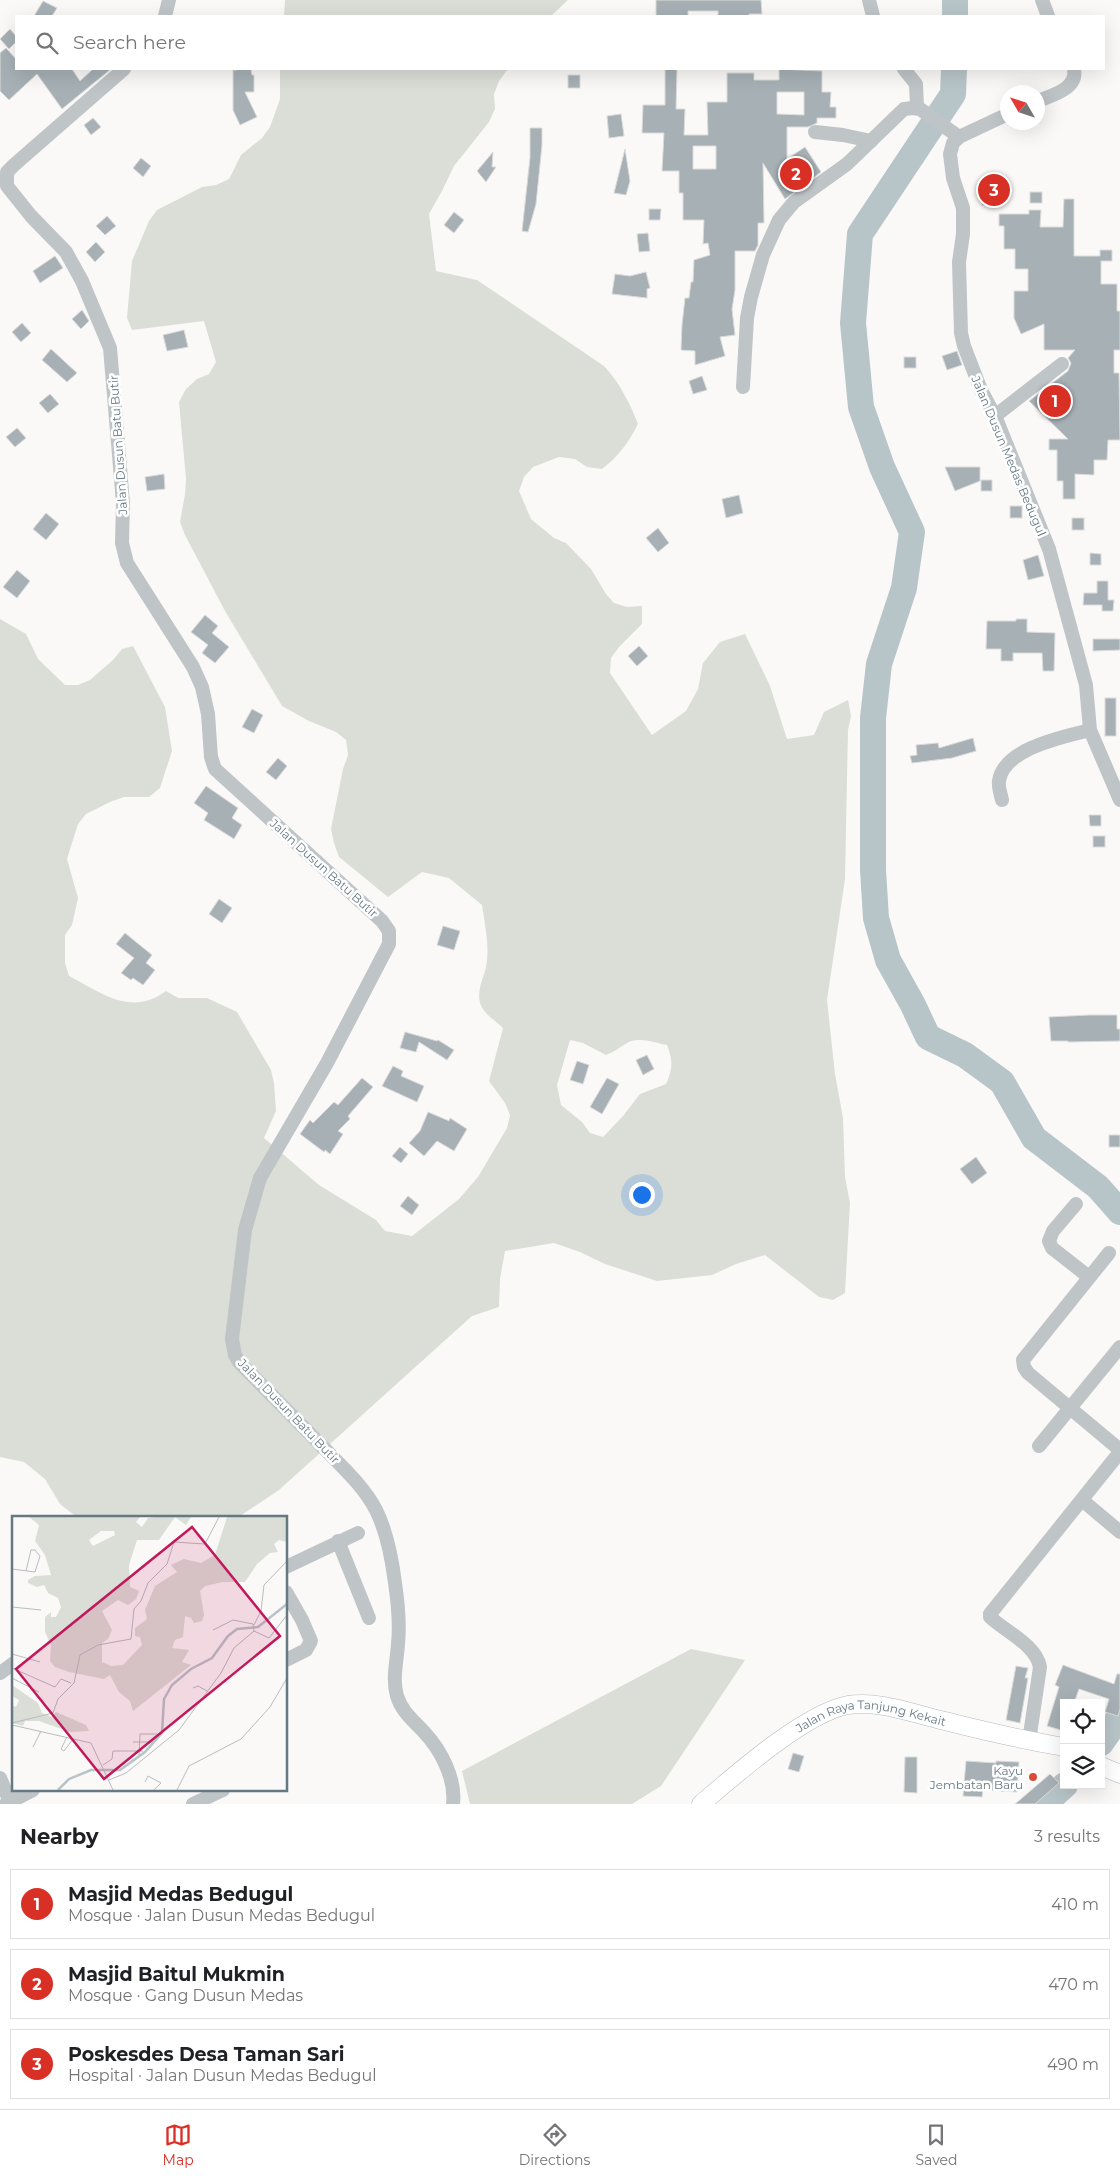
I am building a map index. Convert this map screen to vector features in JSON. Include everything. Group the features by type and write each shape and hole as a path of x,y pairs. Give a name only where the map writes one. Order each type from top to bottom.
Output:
{"main road":[{"name":"Jalan Raya Tanjung Kekait","path":"701,1804 782,1739 823,1714 847,1706 872,1704 1029,1741 1060,1746"}],"street":[{"path":"165,15 170,0"},
{"path":"868,0 873,15"},
{"path":"1042,0 1048,15"},
{"name":"Jalan Dusun Batu Butir","path":"123,70 7,172 7,186 31,216 66,252 82,281 106,337 112,363 123,503 124,555 127,563 193,667 202,687 208,714 211,757 215,769 382,921 389,931 389,944 366,992 260,1178 244,1230 232,1339 235,1355 239,1362 350,1474 368,1496 376,1511 394,1568 398,1642 395,1672 396,1694 401,1707 424,1732 443,1758 454,1796 453,1804"},
{"path":"905,70 916,84 921,111"},
{"path":"1045,98 1072,84 1074,70"},
{"path":"743,386 747,318 751,297 763,256 779,220 794,202 847,164 900,111 907,108 921,111 954,134 1000,117"},
{"path":"815,132 871,141"},
{"name":"Jalan Dusun Medas Bedugul","path":"954,134 950,159 953,178 963,208 963,234 959,262 961,333 964,346 981,390 995,416 1033,508 1057,578 1086,684 1090,730 1120,800"},
{"path":"995,416 1062,364"},
{"path":"1002,800 999,782 1004,767 1014,758 1030,748 1090,730"},
{"path":"1076,1204 1053,1231 1049,1241 1052,1248 1089,1278"},
{"path":"1029,1741 1040,1666 1039,1661 1033,1651 1005,1630 990,1617 990,1614 1120,1451 1028,1373 1024,1367 1023,1360 1109,1253"},
{"path":"1039,1446 1120,1346"},
{"path":"1082,1500 1120,1532"},
{"path":"288,1566 358,1533"},
{"path":"338,1541 369,1618"},
{"path":"288,1596 311,1641 306,1650 288,1659"},
{"path":"0,1673 12,1664"},
{"path":"0,1778 8,1803 30,1792"},
{"path":"193,1804 219,1792"}],"shaded area":[{"path":"285,0 568,0 552,15 284,15"},
{"path":"280,70 507,70 499,81 494,94 495,109 489,122 454,166 429,214 436,271 477,280 604,366 619,386 635,416 638,424 631,437 623,449 602,469 587,467 575,459 559,457 533,467 524,477 519,491 531,519 554,538 566,543 591,569 606,594 614,603 627,607 642,606 642,624 611,658 610,673 652,735 686,711 698,689 703,663 720,642 745,634 770,686 787,739 814,735 824,712 848,700 851,716 848,730 845,879 827,1000 835,1074 843,1118 845,1177 850,1203 845,1293 833,1300 819,1297 765,1255 736,1264 712,1275 657,1281 605,1264 580,1252 554,1243 505,1251 500,1279 499,1307 472,1316 279,1490 240,1516 75,1516 60,1504 45,1479 24,1462 0,1457 0,619 26,634 38,659 65,685 78,685 90,680 113,660 122,649 133,646 165,707 172,751 160,788 149,797 124,797 110,802 86,814 78,824 67,859 78,898 72,925 65,935 65,963 69,976 117,1000 141,1002 153,999 166,991 178,998 207,998 237,1012 271,1070 274,1083 276,1111 264,1138 319,1185 376,1220 385,1231 412,1236 459,1199 478,1177 507,1128 510,1115 505,1103 489,1081 503,1028 485,1012 479,999 486,967 487,952 487,936 482,905 449,878 422,872 388,897 339,857 331,829 343,769 348,755 346,740 336,732 309,721 282,706 225,611 185,535 180,522 186,479 179,402 186,389 197,379 209,374 216,362 204,321 132,330 127,318 132,261 149,221 157,210 202,187 216,185 229,179 241,155 262,138 270,127 280,99","holes":["570,1040 583,1043 606,1055 636,1040 667,1045 671,1069 666,1084 640,1094 603,1137 590,1133 582,1122 561,1105 557,1085"]},
{"path":"691,1649 745,1660 661,1786 632,1804 470,1804 462,1771"}],"building":[{"path":"656,0 761,0 762,14 718,15 718,11 688,11 688,15 656,15"},
{"path":"43,1 57,8 53,15 35,15"},
{"path":"10,29 15,35 15,43 9,49 0,39"},
{"path":"6,48 15,58 15,70 73,70 80,81 92,70 110,70 62,109 37,74 9,100 0,91 0,53"},
{"path":"233,70 251,70 252,75 254,75 254,92 245,92 257,117 240,125 233,110"},
{"path":"665,70 677,70 676,109 685,109 684,135 708,135 707,102 727,102 727,73 754,73 754,80 779,80 779,70 800,70 822,71 822,92 831,92 830,107 836,107 836,118 817,118 817,123 808,127 787,127 787,159 805,147 821,172 785,199 763,163 764,223 758,223 758,245 755,251 735,251 735,290 732,309 735,335 720,337 725,356 695,365 695,351 681,350 682,325 685,298 689,298 691,282 693,282 694,260 710,255 708,243 703,244 704,220 683,220 683,193 679,193 679,171 662,171 664,133 642,133 643,105 665,105","holes":["777,92 804,92 804,115 777,114","693,146 716,146 716,169 693,169"]},
{"path":"568,75 580,75 580,88 568,88"},
{"path":"621,114 624,136 609,138 607,116"},
{"path":"93,118 101,127 91,135 84,125"},
{"path":"530,128 542,128 542,145 536,204 528,232 522,231 530,158"},
{"path":"625,149 630,181 626,195 614,193"},
{"path":"493,152 492,167 496,167 486,182 477,171"},
{"path":"141,158 151,166 143,177 133,168"},
{"path":"1030,192 1042,192 1042,203 1030,203"},
{"path":"982,194 994,194 994,205 982,205"},
{"path":"1064,199 1074,199 1074,256 1100,256 1100,250 1112,250 1112,261 1101,261 1101,284 1117,284 1117,311 1120,311 1120,350 1114,350 1114,373 1119,373 1120,440 1108,440 1107,460 1094,460 1094,475 1075,474 1075,499 1063,499 1063,481 1057,481 1057,450 1049,450 1049,439 1068,439 1029,401 1068,371 1071,363 1068,358 1075,350 1044,350 1044,324 1021,334 1014,318 1014,291 1028,291 1028,269 1015,269 1015,249 1004,249 1004,226 999,226 999,214 1029,214 1029,210 1041,210 1040,227 1063,227"},
{"path":"649,209 661,209 660,220 649,220"},
{"path":"454,212 464,220 454,233 444,225"},
{"path":"107,216 116,226 105,235 96,226"},
{"path":"648,233 650,251 639,252 637,234"},
{"path":"96,242 105,252 95,262 86,252"},
{"path":"55,256 63,268 40,283 33,271"},
{"path":"646,272 650,288 647,289 647,298 612,294 615,274 630,276"},
{"path":"82,310 89,321 81,329 72,319"},
{"path":"22,323 31,333 21,342 12,332"},
{"path":"184,330 188,347 167,351 163,335"},
{"path":"51,349 77,373 67,382 42,360"},
{"path":"957,351 962,365 947,370 942,356"},
{"path":"904,357 916,357 916,368 904,368"},
{"path":"702,376 707,390 693,394 689,381"},
{"path":"50,394 59,404 48,413 39,403"},
{"path":"17,428 26,438 15,447 6,437"},
{"path":"945,467 980,467 980,481 955,491"},
{"path":"164,474 165,489 147,491 145,477"},
{"path":"981,480 992,480 992,491 981,491"},
{"path":"739,495 743,513 726,518 722,499"},
{"path":"1010,506 1022,506 1022,518 1010,518"},
{"path":"46,513 59,524 46,540 33,529"},
{"path":"1072,518 1084,518 1084,530 1072,530"},
{"path":"658,528 669,543 658,552 646,538"},
{"path":"1090,553 1101,554 1101,565 1090,565"},
{"path":"1038,555 1044,576 1028,580 1023,560"},
{"path":"17,570 30,581 17,598 3,587"},
{"path":"1097,581 1108,581 1108,600 1114,600 1113,611 1102,611 1102,605 1083,605 1084,593 1097,593"},
{"path":"205,615 218,626 212,633 229,647 215,663 202,653 208,645 191,632"},
{"path":"1016,619 1027,619 1027,632 1055,633 1054,671 1043,671 1042,653 1013,653 1013,661 1001,661 1001,649 986,649 987,621 1016,621"},
{"path":"1093,639 1120,639 1120,650 1093,651"},
{"path":"639,646 648,656 637,666 628,656"},
{"path":"1105,698 1116,698 1116,736 1105,736"},
{"path":"252,709 263,715 254,733 242,727"},
{"path":"973,738 976,751 952,758 912,763 910,756 917,755 916,745 938,743 939,748"},
{"path":"278,758 287,766 276,780 266,772"},
{"path":"206,786 238,808 232,818 242,825 234,839 204,820 208,813 194,803"},
{"path":"1089,815 1101,815 1101,826 1090,826"},
{"path":"1093,836 1105,836 1105,847 1093,847"},
{"path":"219,899 232,908 222,923 209,914"},
{"path":"443,926 460,931 454,950 437,945"},
{"path":"125,933 152,955 146,963 155,970 143,985 121,973 134,958 116,944"},
{"path":"1117,1015 1117,1029 1120,1029 1120,1041 1051,1041 1049,1017"},
{"path":"405,1032 438,1040 454,1050 447,1060 419,1042 416,1052 400,1048"},
{"path":"647,1055 654,1069 643,1075 636,1060"},
{"path":"577,1061 589,1065 583,1084 570,1080"},
{"path":"393,1066 403,1071 401,1076 424,1086 417,1102 382,1086"},
{"path":"362,1078 373,1087 348,1116 350,1119 338,1131 343,1134 330,1154 325,1150 324,1152 300,1134 310,1120 313,1123 334,1102 338,1105"},
{"path":"607,1078 619,1084 602,1114 590,1107"},
{"path":"428,1112 449,1121 450,1118 467,1129 454,1151 437,1141 424,1156 409,1143 420,1131"},
{"path":"1109,1135 1120,1135 1120,1147 1109,1147"},
{"path":"400,1147 408,1154 401,1163 392,1156"},
{"path":"976,1157 987,1173 972,1184 960,1169"},
{"path":"408,1196 419,1205 412,1215 400,1206"},
{"path":"1063,1665 1114,1684 1117,1674 1120,1674 1120,1709 1118,1716 1105,1712 1109,1699 1079,1689 1075,1699 1060,1699 1060,1730 1047,1726 1059,1687 1055,1685"},
{"path":"1016,1666 1028,1668 1025,1678 1028,1678 1020,1723 1006,1720"},
{"path":"793,1753 804,1756 799,1772 788,1769"},
{"path":"905,1757 917,1757 917,1793 904,1792"},
{"path":"966,1761 1019,1762 1017,1792 983,1790 982,1797 963,1796"},
{"path":"1050,1774 1059,1783 1035,1804 1015,1804"}],"waterway":[{"path":"955,0 955,15"},
{"path":"954,70 953,94 860,234 853,323 861,407 882,467 912,532 904,588 879,664 873,718 873,870 876,918 888,960 928,1037 965,1055 1002,1082 1034,1138 1098,1187 1120,1212"},
{"path":"1105,1737 1120,1716"},
{"path":"1044,1804 1061,1789"}],"place":[{"name":"Masjid Baitul Mukmin","path":"796,174"},
{"name":"Poskesdes Desa Taman Sari","path":"994,190"},
{"name":"Masjid Medas Bedugul","path":"1055,401"},
{"name":"Kayu Jembatan Baru","path":"1033,1777"}]}
